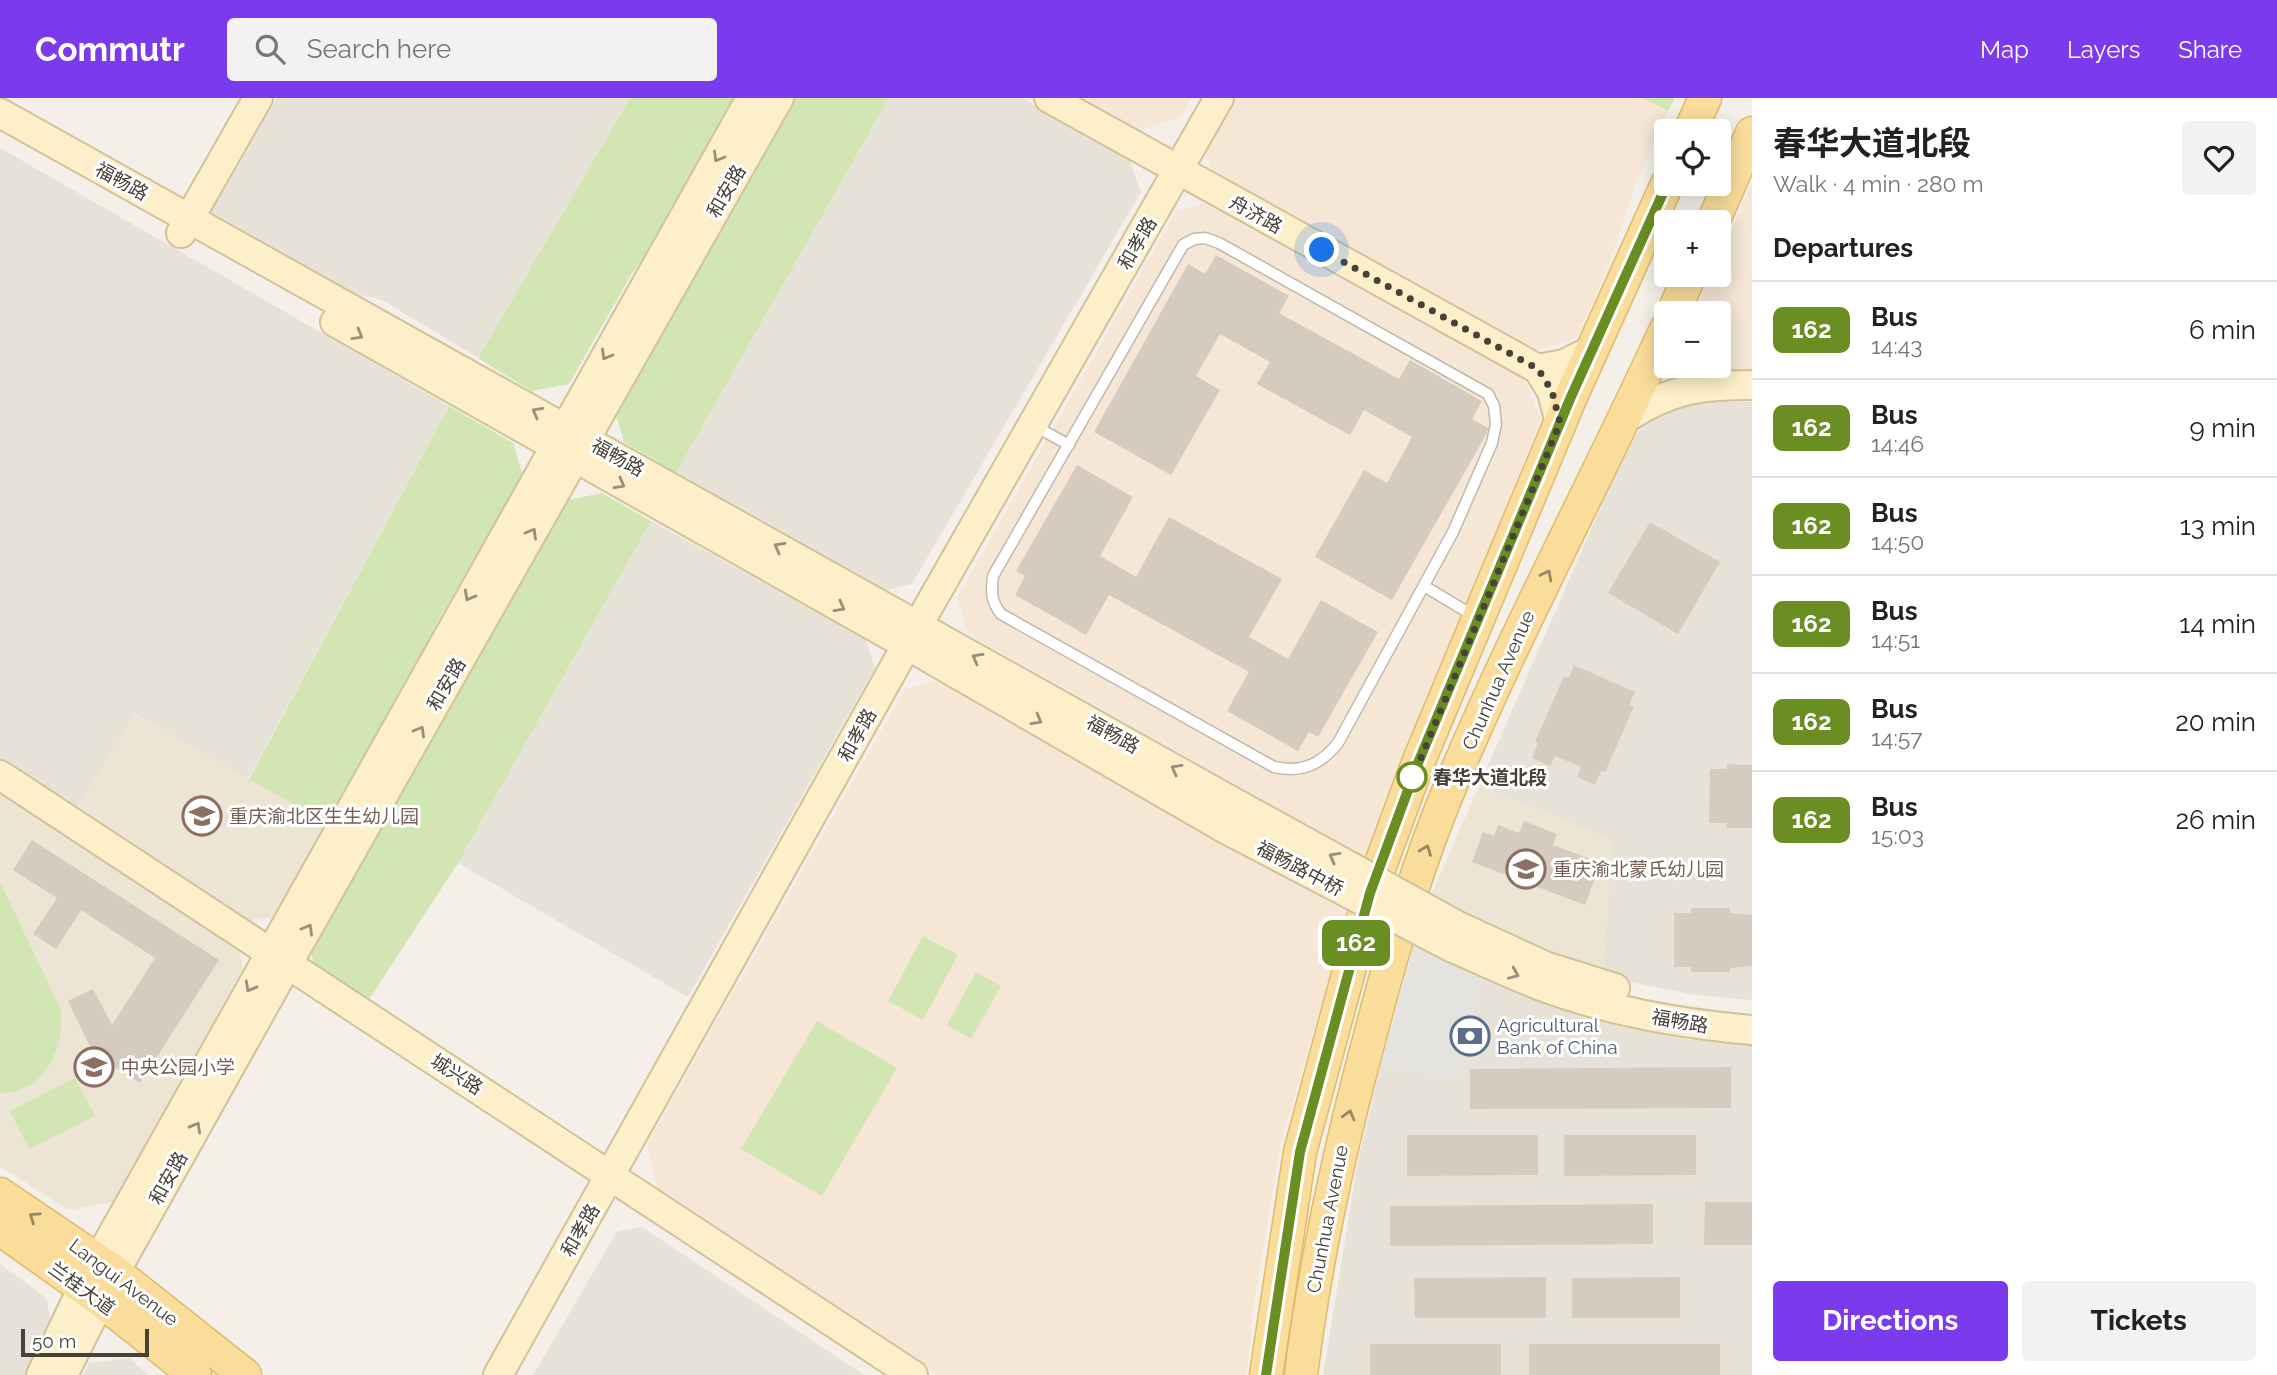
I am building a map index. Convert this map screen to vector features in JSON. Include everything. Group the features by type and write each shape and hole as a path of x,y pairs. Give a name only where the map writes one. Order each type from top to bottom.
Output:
{"main road":[{"path":"185,226 258,98"},
{"name":"和安路","path":"99,1280 569,443 751,98"},
{"name":"和安路","path":"569,443 779,98"},
{"name":"舟济路","path":"1049,98 1538,369"},
{"name":"和孝路","path":"498,1375 913,635 1219,98"},
{"path":"1695,119 1705,98"},
{"name":"福畅路","path":"0,113 185,226 569,443 913,635 1235,803"},
{"name":"福畅路","path":"0,133 185,226"},
{"path":"1718,210 1752,134"},
{"name":"Chunhua Avenue","path":"1266,1375 1300,1152 1367,906 1418,763 1560,423 1662,196"},
{"path":"1560,423 1552,391 1538,369 1564,364 1592,350"},
{"name":"Chunhua Avenue","path":"1301,1375 1337,1159 1402,913 1452,782 1517,634 1626,418 1654,356"},
{"path":"1626,418 1692,378"},
{"path":"1714,378 1752,385"},
{"name":"福畅路","path":"913,635 1222,827"},
{"name":"城兴路","path":"0,775 913,1375"},
{"name":"福畅路中桥","path":"1235,803 1455,937"},
{"name":"福畅路中桥","path":"1222,827 1455,937"},
{"name":"福畅路","path":"1455,937 1626,992 1693,1007 1752,1013"},
{"name":"福畅路","path":"1455,937 1542,986 1620,1009 1692,1025 1752,1030"},
{"name":"Langui Avenue","path":"0,1194 99,1280 245,1375"},
{"name":"兰桂大道","path":"0,1229 99,1280 195,1375"},
{"path":"41,1375 99,1280"},
{"path":"63,1375 99,1280"}],"lane":[{"path":"1205,238 1219,243 1488,394 1494,407 1496,424 1492,443 1453,533 1338,743 1327,756 1301,769 1273,767 1001,614 993,604 993,576 1069,445 1183,245 1194,239 1205,238"},
{"path":"1033,425 1069,445"},
{"path":"1424,586 1478,619"}],"shaded area":[{"path":"277,98 630,98 478,358 382,300 340,290 209,216"},
{"path":"889,98 1022,98 1129,158 1141,192 912,584 880,592 676,473"},
{"path":"1079,98 1192,98 1181,117 1137,131"},
{"path":"1232,98 1643,98 1668,111 1664,119 1654,119 1654,143 1635,186 1607,269 1577,338 1538,350 1213,175 1203,148"},
{"path":"0,148 449,406 248,779 135,714 78,807 0,759"},
{"path":"1752,183 1752,370 1731,370 1731,301 1699,301 1706,287 1731,287 1731,231"},
{"path":"1204,203 1526,381 1541,419 1365,857 968,634 957,598 1176,211"},
{"path":"1693,401 1752,402 1752,1000 1696,995 1630,982 1603,973 1612,840 1479,786 1628,445 1654,411"},
{"path":"651,521 865,638 875,668 688,997 458,863"},
{"path":"943,680 1348,913 1280,1146 1252,1318 1247,1375 938,1375 658,1191 647,1144 905,689"},
{"name":"重庆渝北区生生幼儿园","path":"134,714 329,824 277,917 249,921 78,807"},
{"name":"重庆渝北蒙氏幼儿园","path":"1479,786 1612,840 1603,973 1550,956 1430,897"},
{"name":"中央公园小学","path":"0,789 239,946 243,969 114,1202 68,1210 0,1166"},
{"path":"1414,944 1482,976 1456,1080 1381,1064"},
{"path":"1482,976 1536,999 1619,1026 1690,1040 1752,1044 1752,1375 1323,1375 1358,1161 1381,1064 1456,1080"},
{"path":"642,1227 864,1375 533,1375 617,1232"},
{"path":"0,1264 46,1298 51,1319 25,1375 0,1375"},
{"path":"129,1358 148,1375 83,1375 89,1363"}],"green space":[{"path":"630,98 741,98 668,223 631,275 569,384 531,391 478,358"},
{"path":"789,98 889,98 676,473 624,442 613,405"},
{"path":"1643,98 1675,98 1668,111"},
{"path":"449,406 513,443 523,475 437,623 415,672 329,824 249,779"},
{"path":"602,493 651,521 458,863 368,1001 314,965 309,942 563,501"},
{"path":"0,882 61,1010 61,1025 55,1053 40,1077 29,1086 0,1093"},
{"path":"923,936 958,955 923,1020 888,1001"},
{"path":"976,972 1001,986 971,1039 947,1025"},
{"path":"817,1021 897,1068 822,1196 741,1149"},
{"path":"75,1078 95,1116 29,1149 10,1111"}],"building":[{"path":"1216,255 1289,296 1279,313 1399,379 1410,360 1482,401 1472,419 1488,428 1487,433 1392,600 1315,557 1364,470 1387,483 1412,437 1364,410 1350,435 1257,384 1270,362 1220,334 1196,376 1220,390 1171,475 1094,432 1188,264 1205,274"},
{"path":"1077,465 1133,497 1100,556 1136,577 1169,517 1282,579 1249,637 1288,659 1321,600 1378,632 1318,737 1309,732 1298,751 1227,711 1249,672 1109,595 1086,635 1015,595 1025,576 1016,571"},
{"path":"1650,522 1720,562 1678,634 1608,593"},
{"path":"1574,665 1635,692 1629,705 1634,707 1605,772 1601,771 1595,785 1577,777 1581,767 1555,756 1550,766 1532,758 1538,743 1535,742 1564,676 1569,678"},
{"path":"1727,764 1752,765 1752,828 1726,828 1727,823 1709,823 1710,769 1727,769"},
{"path":"1524,821 1557,834 1553,845 1601,863 1585,905 1472,862 1483,832 1494,836 1498,825 1519,833"},
{"path":"32,840 219,960 140,1083 93,1053 68,1001 93,989 112,1025 155,958 81,910 56,949 33,934 57,898 13,870"},
{"path":"1691,908 1730,908 1730,913 1752,915 1752,966 1730,968 1730,972 1691,972 1691,967 1674,967 1674,913 1691,913"},
{"path":"1731,1067 1731,1108 1470,1109 1470,1069"},
{"path":"1407,1135 1538,1135 1538,1175 1407,1176"},
{"path":"1564,1135 1696,1135 1696,1175 1564,1176"},
{"path":"1705,1202 1752,1202 1752,1245 1704,1245"},
{"path":"1653,1204 1653,1244 1390,1246 1390,1206"},
{"path":"1546,1277 1546,1318 1415,1318 1414,1278"},
{"path":"1680,1277 1680,1318 1572,1318 1572,1278"},
{"path":"1370,1344 1501,1344 1501,1375 1370,1375"},
{"path":"1529,1344 1720,1344 1720,1375 1529,1375"}],"bus line":[{"name":"162","path":"1266,1375 1272,1321 1300,1152 1370,893 1418,763 1570,399 1662,196"}],"place":[{"name":"春华大道北段","path":"1412,777"},
{"name":"重庆渝北区生生幼儿园","path":"202,816"},
{"name":"重庆渝北蒙氏幼儿园","path":"1526,869"},
{"name":"Agricultural Bank of China","path":"1470,1036"},
{"name":"中央公园小学","path":"94,1067"}],"route":[{"path":"1322,250 1538,369 1552,391 1560,423 1408,789 1412,777"}]}
